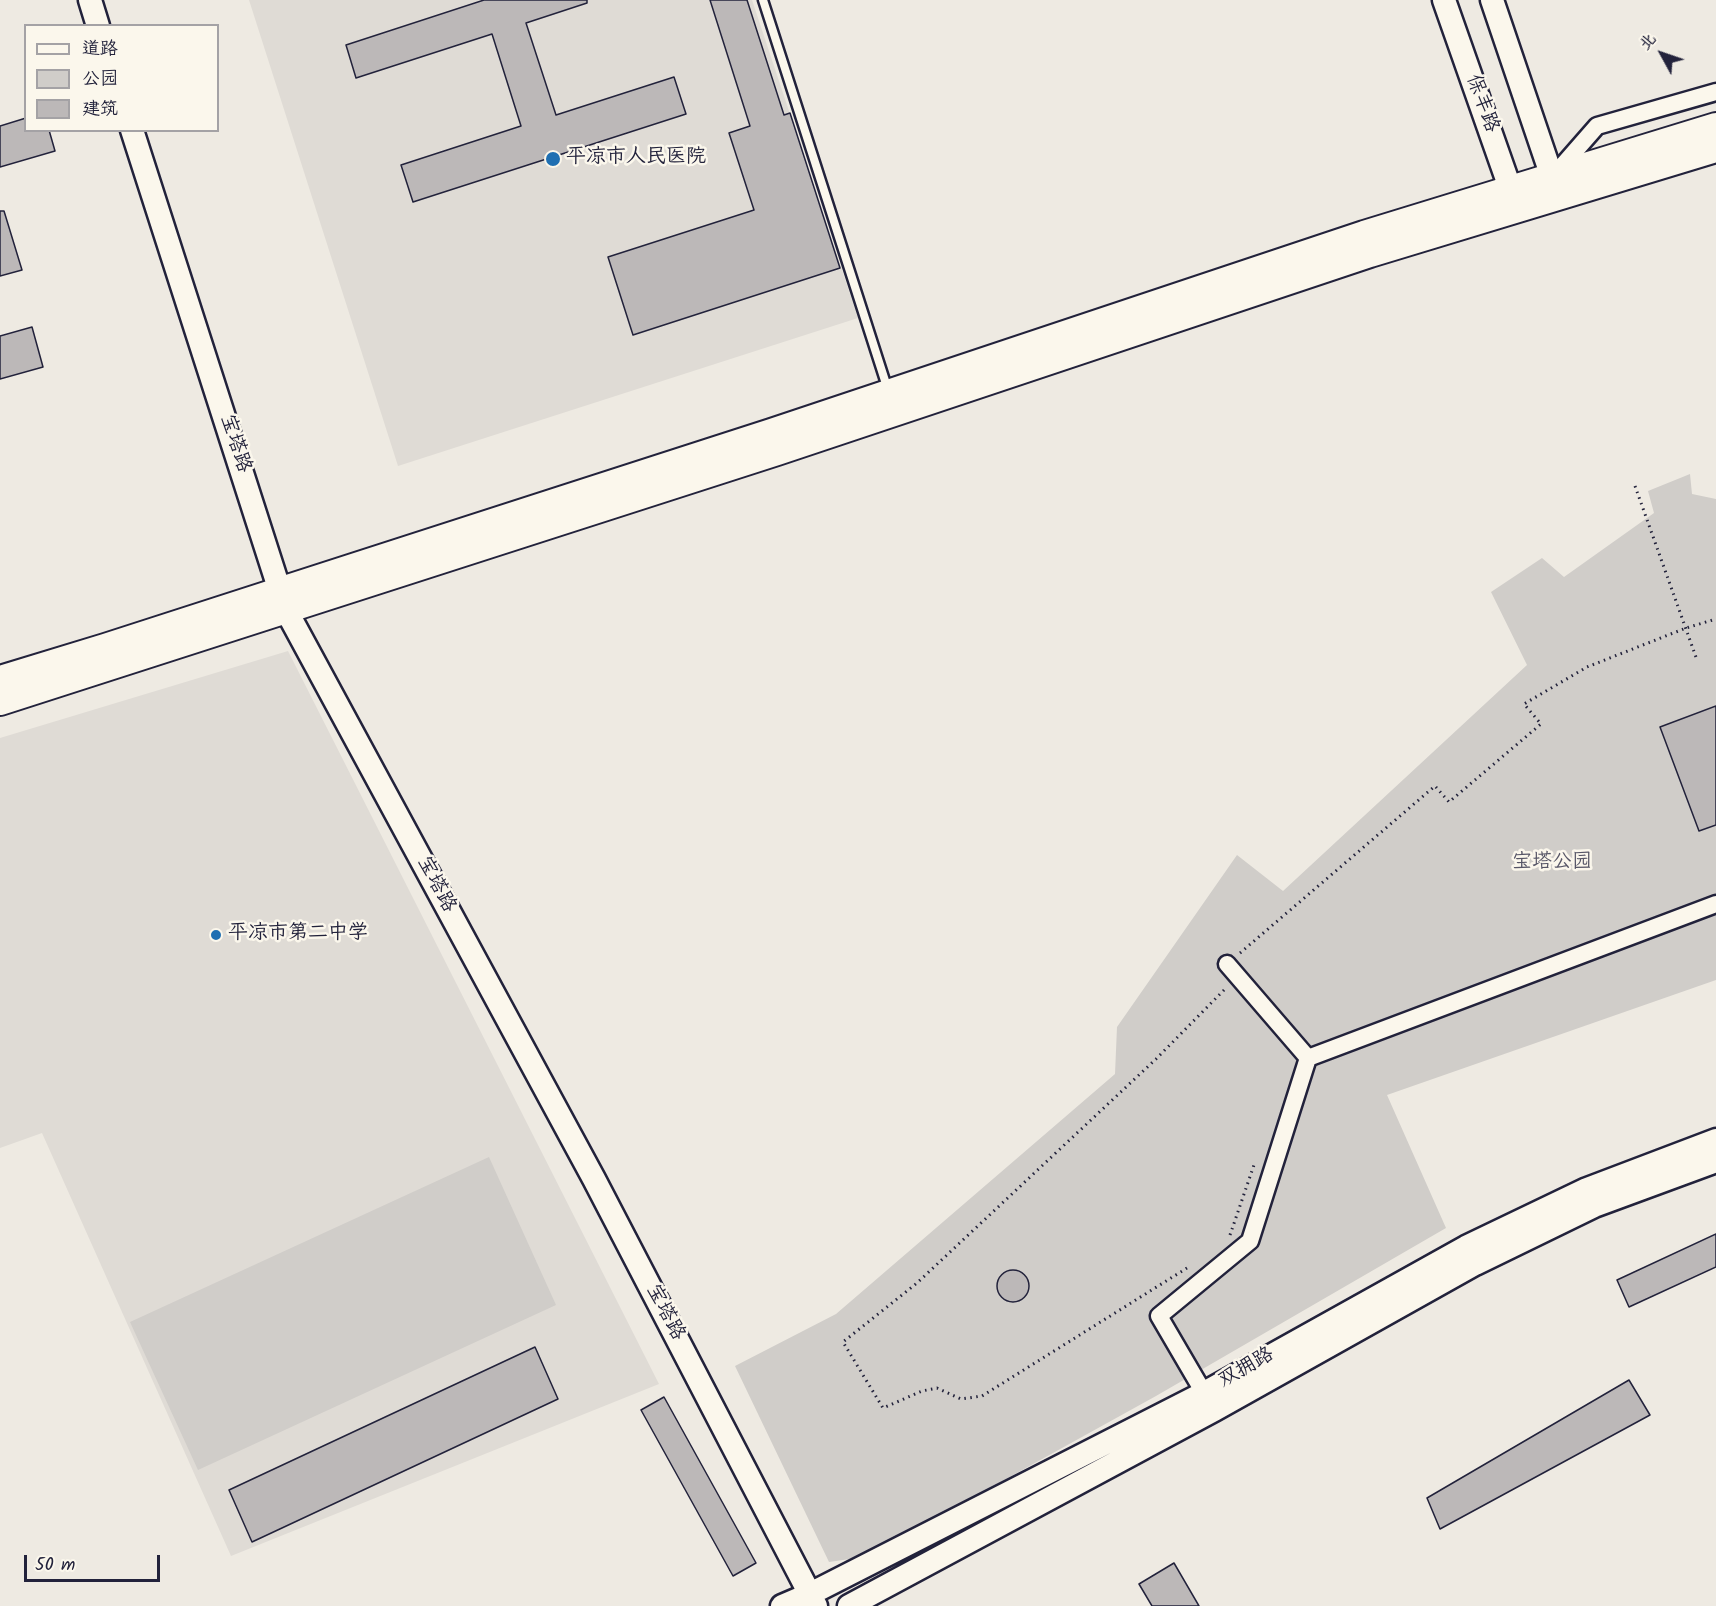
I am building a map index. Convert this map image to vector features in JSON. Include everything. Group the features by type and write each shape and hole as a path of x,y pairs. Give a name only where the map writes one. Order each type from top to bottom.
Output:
{"main road":[{"path":"90,0 97,24"},
{"name":"保丰路","path":"1444,0 1515,199"},
{"path":"1492,0 1554,187"},
{"path":"0,702 284,600 1370,254 1716,126"},
{"name":"宝塔路","path":"133,132 284,600 594,1179 813,1600"},
{"path":"1554,187 1716,149"},
{"path":"650,482 889,393 1364,234 1515,199"},
{"path":"0,680 284,600"},
{"name":"双拥路","path":"782,1606 813,1600 1204,1393 1466,1247 1587,1189 1716,1140"},
{"name":"双拥路","path":"849,1606 1214,1410 1475,1264 1594,1206 1716,1161"}],"street":[{"path":"1554,187 1597,126 1716,92"},
{"path":"1308,1058 1716,904"},
{"path":"1232,970 1308,1058"},
{"path":"1204,1393 1159,1316 1250,1241 1308,1058"}],"lane":[{"path":"763,0 889,393"}],"path":[{"path":"1635,486 1697,660"},
{"path":"1193,1264 982,1396 961,1399 937,1388 922,1391 883,1408 843,1342 917,1283 1156,1059 1232,970 1435,786 1449,802 1541,724 1524,704 1587,667 1686,628 1716,619"},
{"path":"1228,1238 1258,1152"}],"shaded area":[{"name":"平凉市人民医院","path":"249,0 752,0 858,318 398,466"},
{"name":"平凉市第二中学","path":"288,651 659,1384 231,1556 42,1133 0,1148 0,738"}],"green space":[{"name":"宝塔公园","path":"1690,474 1692,494 1716,499 1716,980 1387,1095 1446,1228 1156,1396 912,1531 857,1558 829,1562 735,1366 836,1314 1115,1074 1117,1027 1237,855 1283,891 1527,665 1491,592 1542,558 1564,577 1654,513 1648,491"},
{"path":"489,1157 556,1305 198,1470 130,1322"}],"building":[{"path":"484,0 587,0 587,3 526,23 556,115 674,77 686,114 413,202 401,165 521,126 492,34 356,78 346,45"},
{"path":"710,0 747,0 784,115 790,113 840,268 633,335 608,257 754,210 729,133 750,126"},
{"path":"24,119 24,132 50,132 55,151 0,167 0,126"},
{"path":"0,211 4,211 22,270 0,276"},
{"path":"32,327 43,367 0,379 0,336"},
{"path":"1716,706 1716,825 1699,831 1660,727"},
{"path":"1716,1234 1716,1267 1629,1307 1617,1280"},
{"path":"1013,1270 1024,1275 1029,1286 1024,1297 1013,1302 1002,1297 997,1286 1002,1275"},
{"path":"535,1347 558,1399 252,1542 229,1490"},
{"path":"1629,1380 1650,1415 1440,1529 1427,1498"},
{"path":"664,1397 756,1563 733,1576 641,1410"},
{"path":"1174,1563 1199,1606 1152,1606 1139,1584"}],"place":[{"name":"平凉市人民医院","path":"553,159"},
{"name":"平凉市第二中学","path":"216,935"}]}
